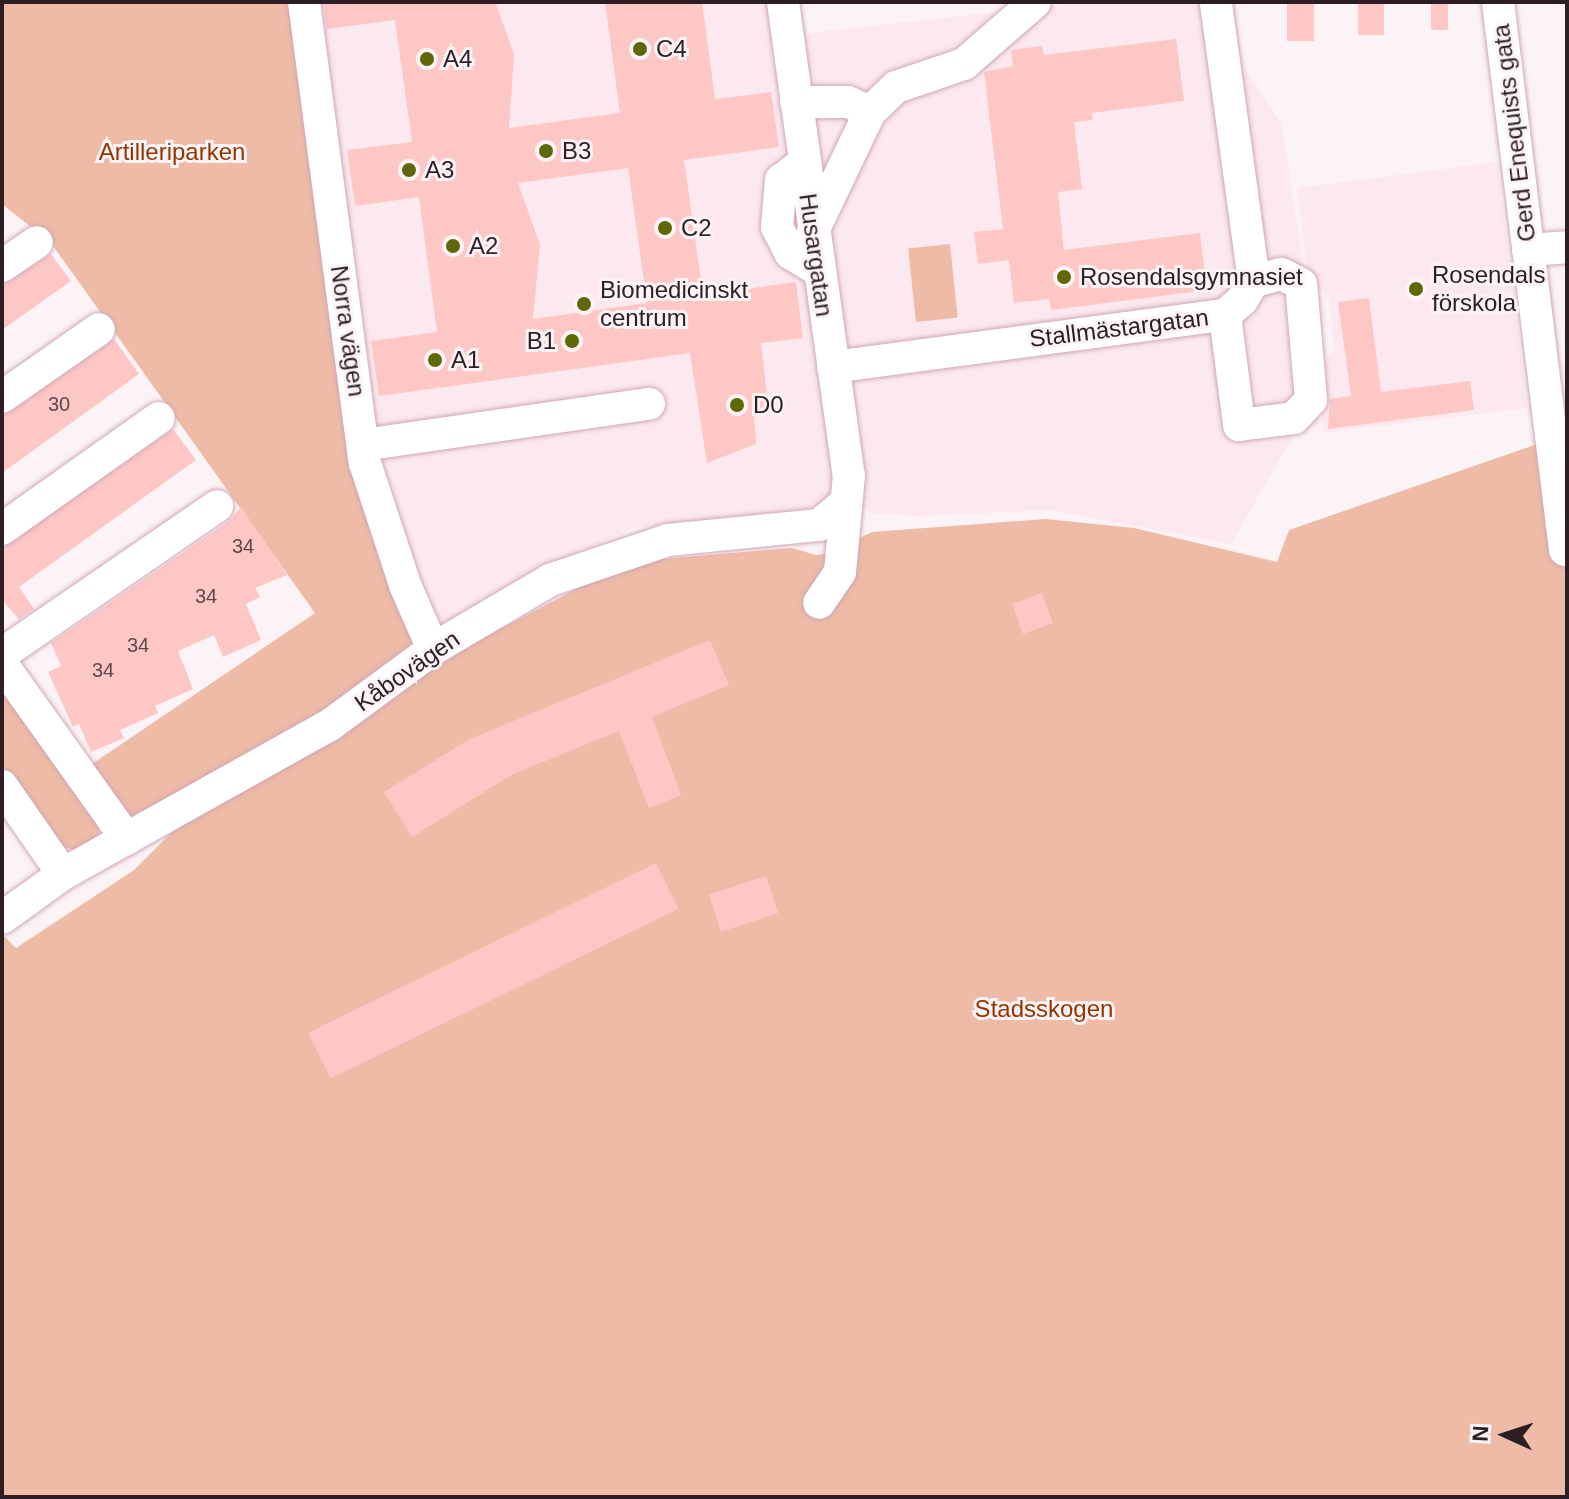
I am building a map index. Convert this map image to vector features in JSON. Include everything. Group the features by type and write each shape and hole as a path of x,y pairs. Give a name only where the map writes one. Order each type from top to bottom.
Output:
{"street":[{"name":"Norra vägen","path":"304,2 363,445 405,585 433,649"},
{"name":"Husargatan","path":"783,2 803,163 849,475 842,506 840,572 819,603"},
{"path":"813,231 870,112 896,87 964,64 1035,2"},
{"path":"1216,2 1254,281 1281,274 1301,284 1311,400 1294,418 1239,425 1225,315"},
{"name":"Gerd Enequists gata","path":"1498,2 1565,550"},
{"path":"796,102 848,102 870,112"},
{"path":"803,163 781,180 777,227 790,253 818,270"},
{"path":"2,266 37,242"},
{"path":"1528,250 1567,247"},
{"name":"Stallmästargatan","path":"833,367 1225,315 1254,281"},
{"path":"2,397 99,329"},
{"path":"363,445 649,404"},
{"path":"2,529 159,418"},
{"path":"2,654 217,506"},
{"name":"Kåbovägen","path":"2,918 63,874 330,725 433,649 550,580 597,560 668,540 819,525 842,506"},
{"path":"2,664 127,839"},
{"path":"2,786 63,874"}],"shaded area":[{"name":"Biomedicinskt centrum","path":"319,2 769,2 834,476 830,497 813,510 633,528 544,567 440,628 418,580 380,460"},
{"name":"Rosendalsgymnasiet","path":"1086,2 1232,2 1243,65 1281,123 1306,280 1319,424 1294,434 1231,544 1050,510 917,516 872,513 852,502 794,40 819,32"},
{"name":"Rosendals förskola","path":"1497,162 1527,408 1323,433 1318,365 1334,351 1329,298 1309,280 1297,188"}],"green space":[{"name":"Artilleriparken","path":"2,2 304,2 365,463 433,649 140,832 92,764 315,613 51,243 2,204"},
{"path":"950,244 958,318 916,322 908,248"},
{"name":"Stadsskogen","path":"1567,421 1567,1497 2,1497 2,934 16,948 134,870 186,818 487,636 589,582 662,559 792,548 816,555 850,551 855,540 872,532 1046,519 1134,528 1277,562 1289,530 1549,440"},
{"path":"2,679 99,815 99,834 78,851 60,846 2,765"}],"building":[{"path":"323,2 495,2 514,54 509,128 620,113 605,2 702,2 715,99 771,92 779,147 684,160 703,295 796,282 803,338 761,343 769,411 754,415 756,444 707,463 690,353 379,396 371,341 437,332 419,197 355,206 347,150 412,142 395,20 327,29","holes":["628,168 647,303 533,319 540,245 518,183"]},
{"path":"1287,2 1314,2 1314,41 1287,41"},
{"path":"1358,2 1384,2 1384,35 1358,35"},
{"path":"1431,2 1448,2 1448,30 1431,30"},
{"name":"Rosendalsgymnasiet","path":"1176,39 1184,101 1092,113 1093,120 1074,122 1082,189 1058,192 1064,250 1200,233 1207,290 1051,310 1049,299 1014,303 1009,260 978,264 974,232 1003,229 984,72 1013,66 1011,50 1042,46 1044,55"},
{"path":"51,254 71,281 2,330 2,285"},
{"path":"1369,298 1381,392 1470,381 1474,410 1328,429 1330,399 1351,396 1338,302"},
{"path":"114,339 139,374 2,473 2,416"},
{"path":"173,429 196,460 19,587 34,609 19,619 2,600 2,548"},
{"path":"241,507 287,575 255,588 260,597 246,604 261,640 223,657 214,635 178,651 193,689 155,706 158,713 120,730 124,738 91,752 79,724 73,727 48,672 61,666 51,643 228,522"},
{"path":"1042,593 1053,623 1023,634 1012,604"},
{"path":"710,640 729,685 652,717 681,795 649,808 619,731 511,775 412,837 384,792 470,739"},
{"path":"656,863 678,909 331,1078 308,1033"},
{"path":"766,876 778,913 721,932 709,895"}],"place":[{"name":"C4","path":"640,49"},
{"name":"A4","path":"427,59"},
{"name":"B3","path":"546,151"},
{"name":"A3","path":"409,170"},
{"name":"C2","path":"665,228"},
{"name":"A2","path":"453,246"},
{"name":"Rosendalsgymnasiet","path":"1064,277"},
{"name":"Rosendals förskola","path":"1416,289"},
{"name":"Biomedicinskt centrum","path":"584,304"},
{"name":"B1","path":"572,341"},
{"name":"A1","path":"435,360"},
{"name":"D0","path":"737,405"}]}
